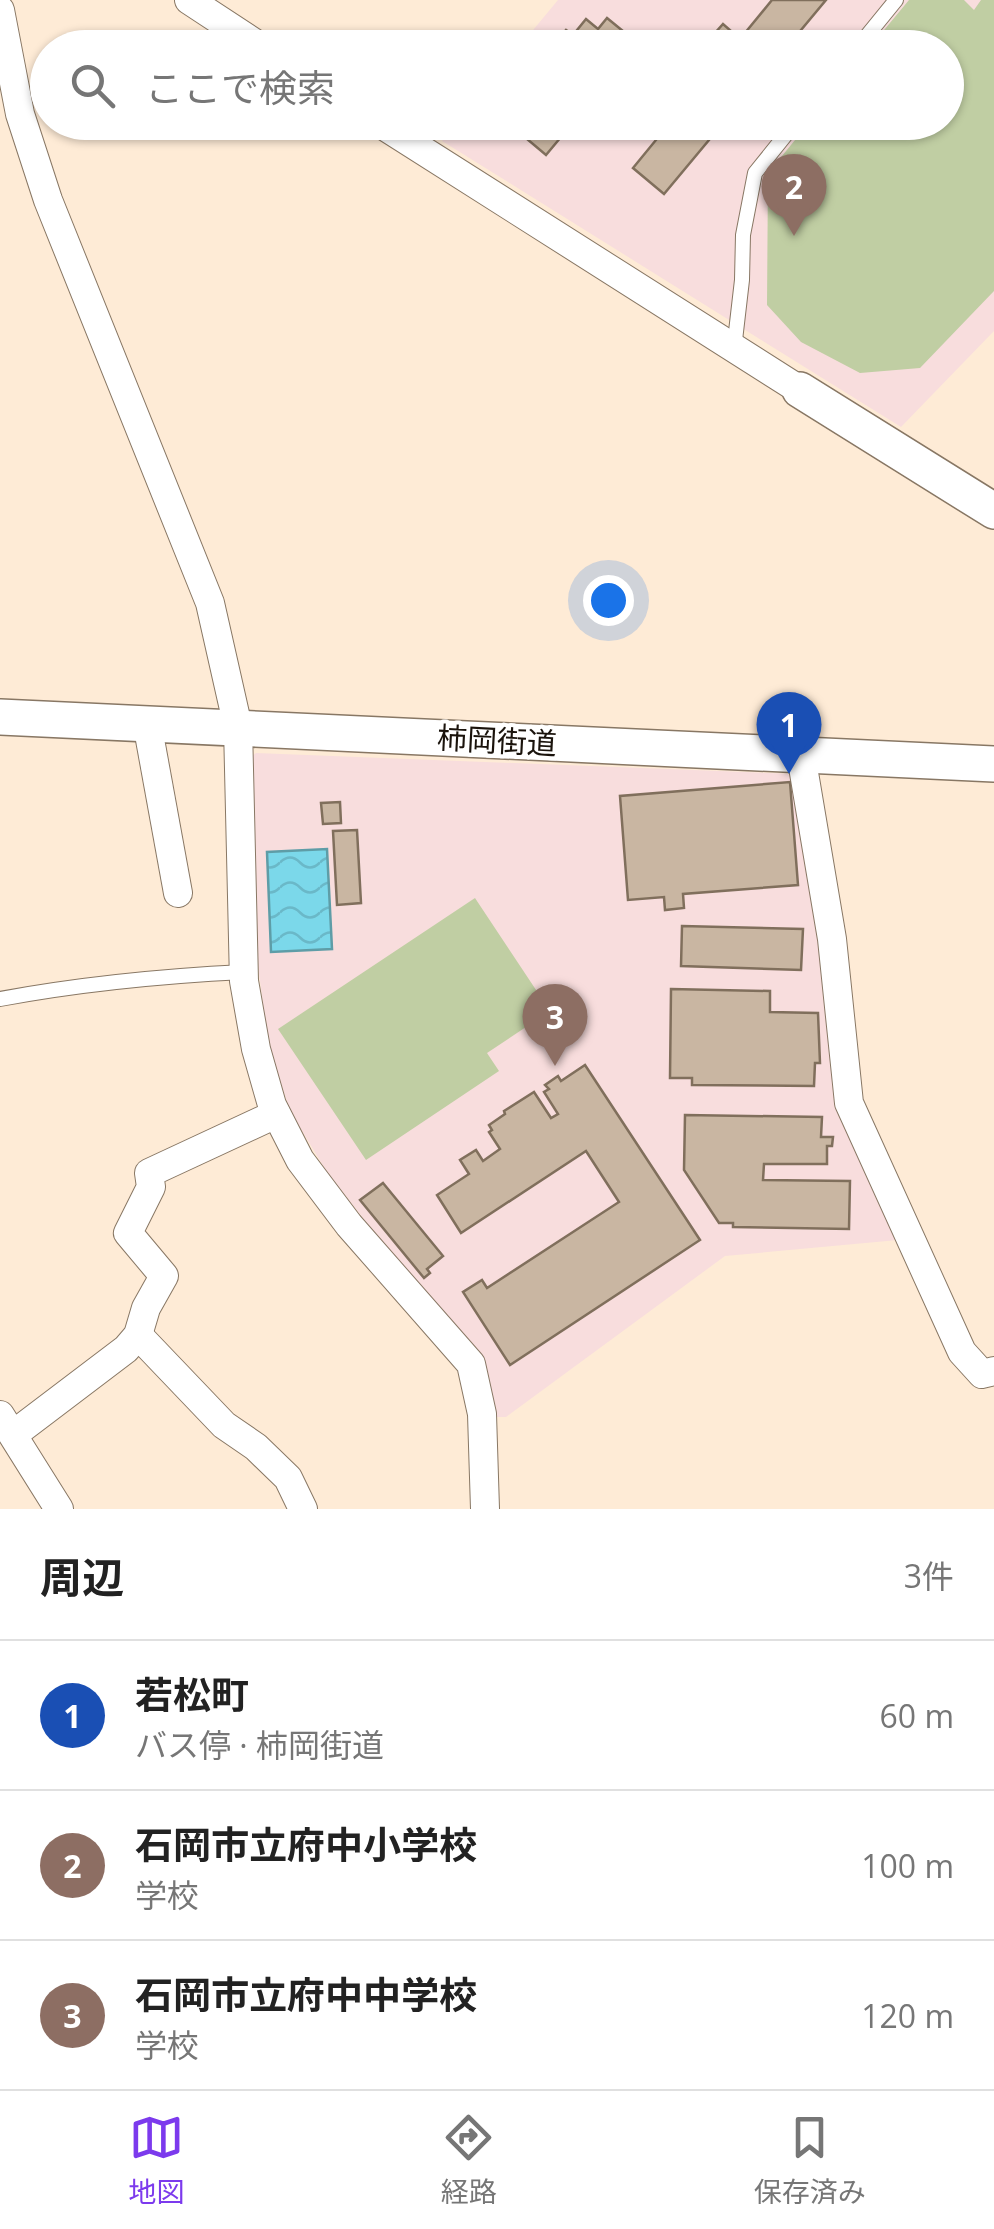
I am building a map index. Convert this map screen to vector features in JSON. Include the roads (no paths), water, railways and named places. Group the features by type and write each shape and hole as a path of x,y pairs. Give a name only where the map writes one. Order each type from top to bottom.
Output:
{"street":[{"path":"188,0 234,30"},
{"path":"0,10 20,114 43,183 210,603 238,727 244,972 256,1050 276,1114 300,1160 349,1226 471,1364 482,1414 485,1509"},
{"path":"406,140 994,511"},
{"name":"柿岡街道","path":"0,717 994,764"},
{"path":"147,723 178,893"},
{"path":"801,755 832,939 849,1102 962,1352 982,1374 994,1370"},
{"path":"58,1509 7,1425 126,1350 138,1335 146,1308 164,1276 128,1233 151,1187 150,1174 276,1114"},
{"path":"138,1335 224,1426 256,1447 288,1478 303,1509"}],"lane":[{"path":"872,30 896,0"},
{"path":"734,350 744,235 755,173 782,140"},
{"path":"0,1000 60,988 244,972"}],"water":[{"path":"327,849 332,949 271,952 267,852"}],"place":[{"name":"石岡市立府中小学校","path":"794,236"},
{"name":"若松町","path":"789,774"},
{"name":"石岡市立府中中学校","path":"555,1066"}]}
